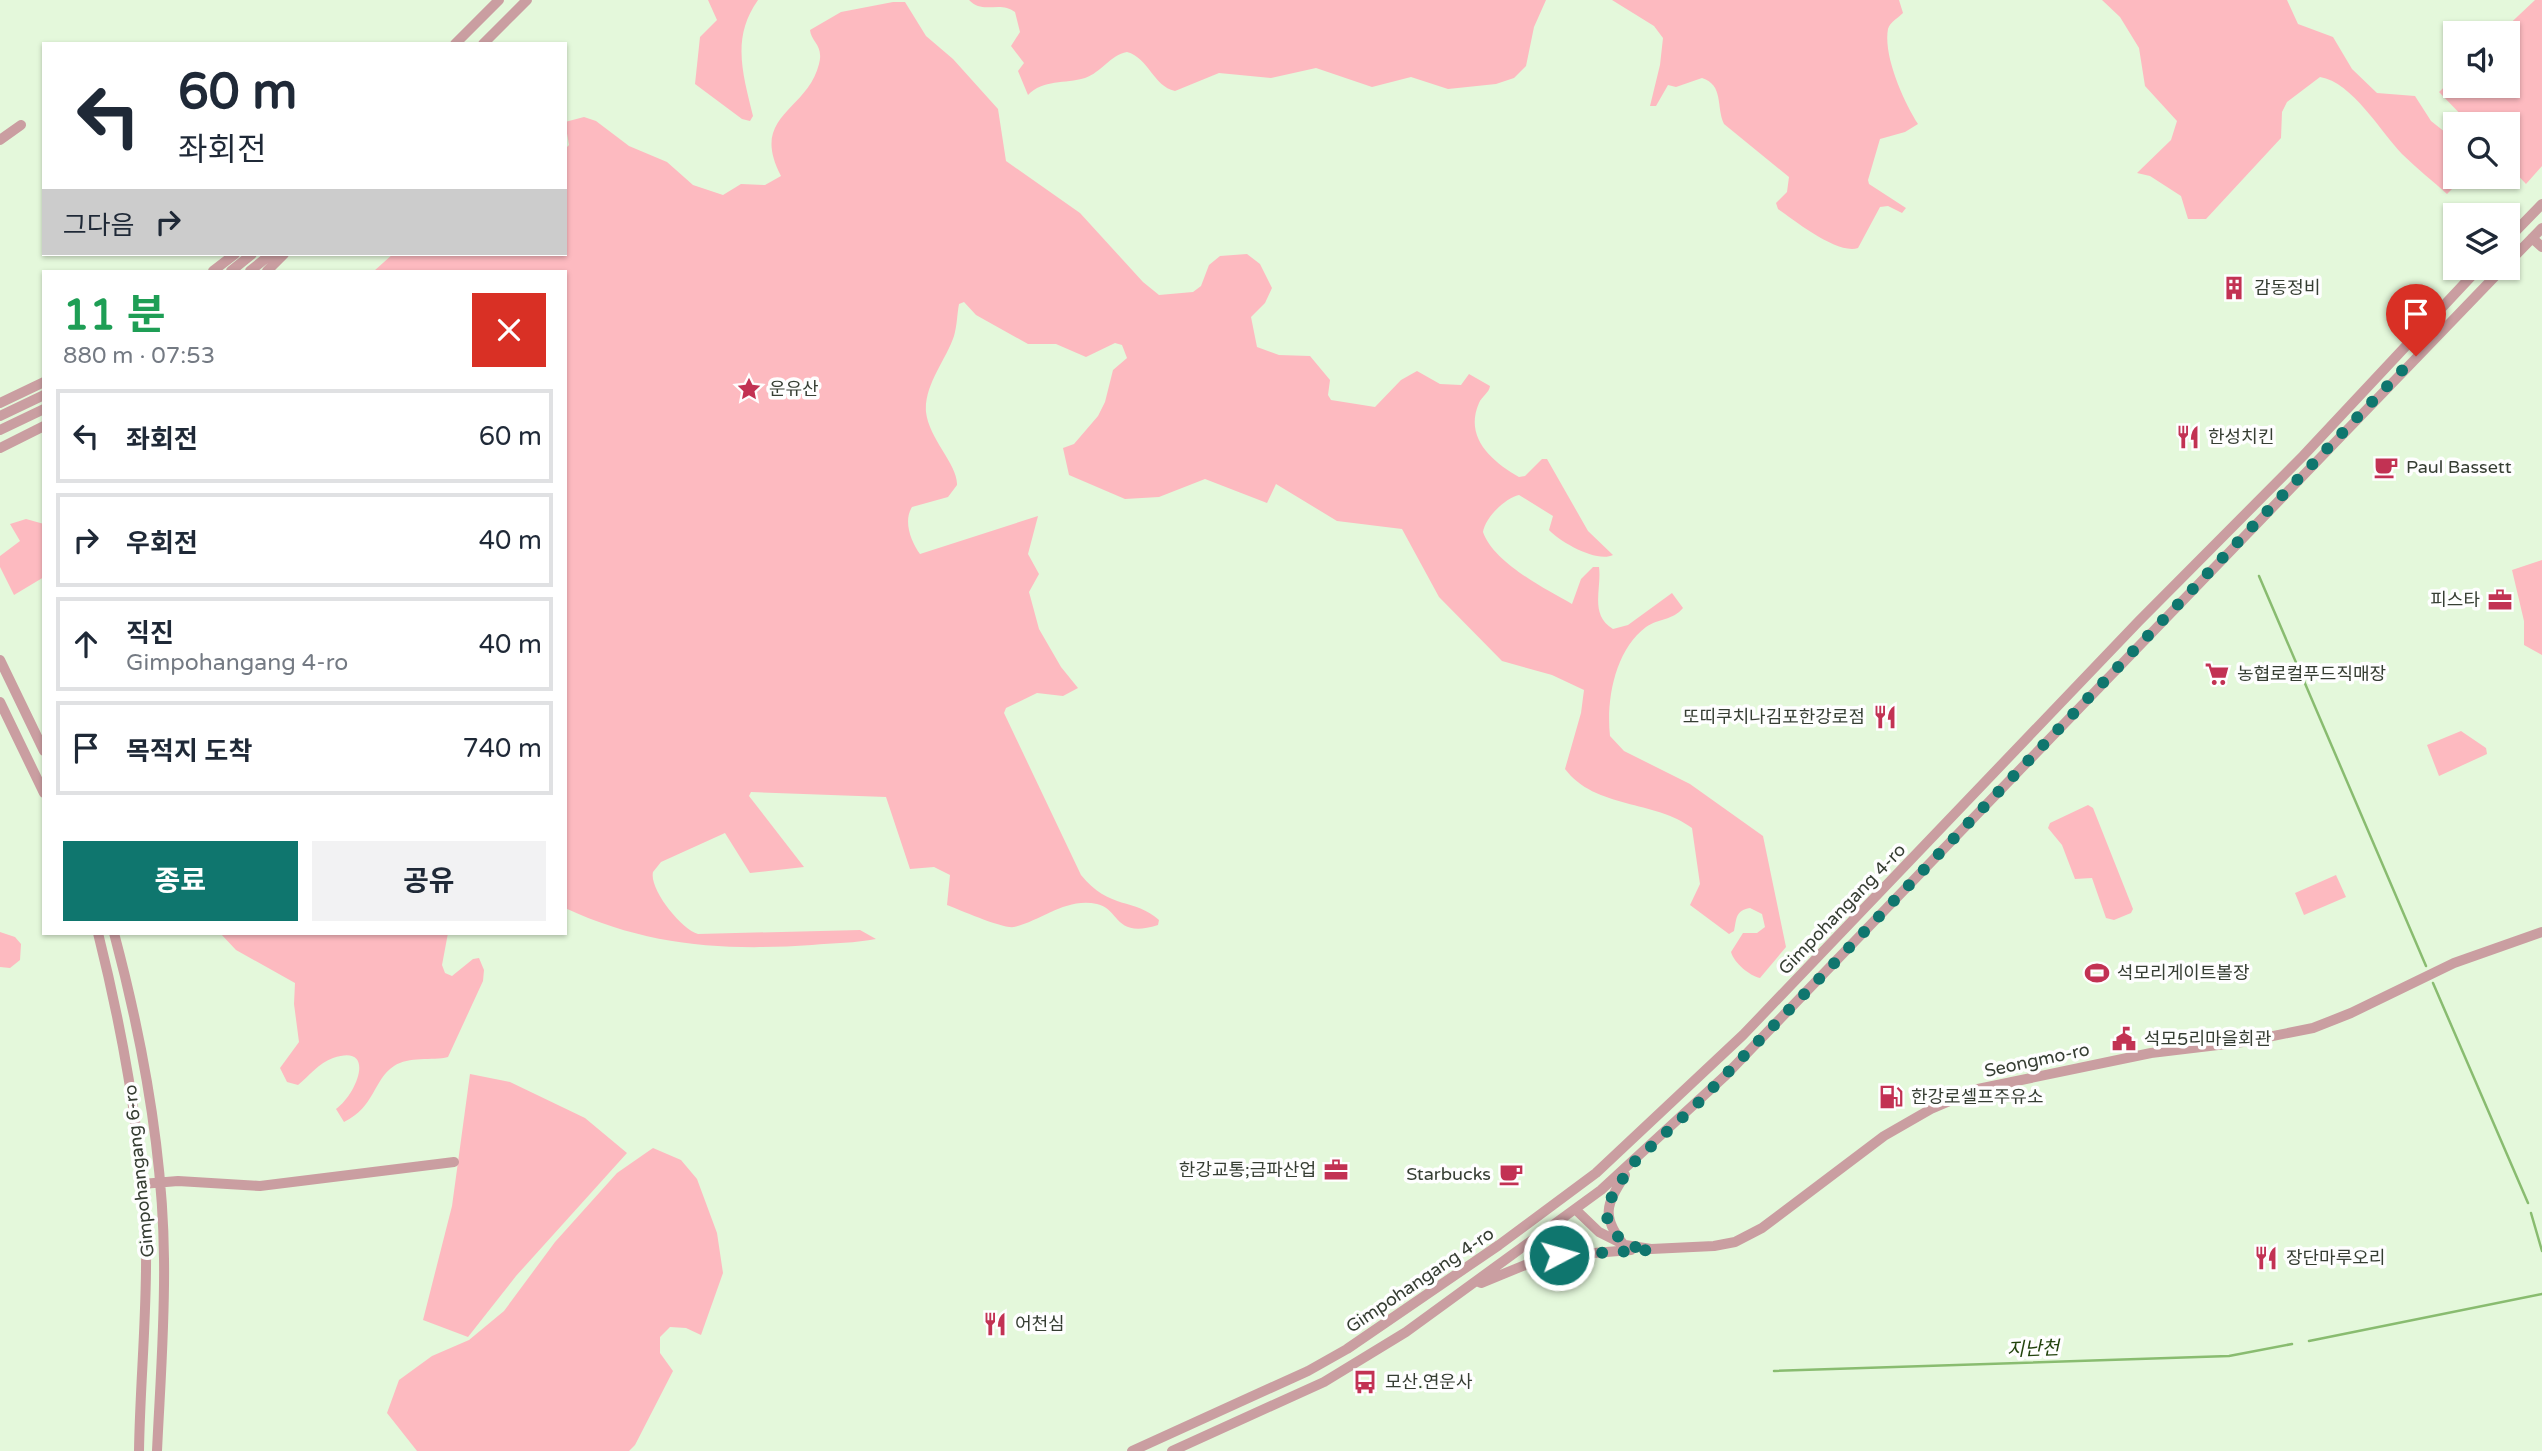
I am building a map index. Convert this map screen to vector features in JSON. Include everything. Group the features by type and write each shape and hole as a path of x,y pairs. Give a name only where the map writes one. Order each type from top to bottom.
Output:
{"street":[{"path":"457,42 499,0"},
{"path":"485,42 527,0"},
{"path":"0,141 21,125"},
{"path":"2520,227 2542,204"},
{"path":"2520,250 2542,228"},
{"path":"2532,238 2542,247"},
{"path":"214,270 232,256"},
{"path":"232,270 250,256"},
{"path":"251,270 269,256"},
{"path":"268,270 282,256"},
{"name":"Gimpohangang 4-ro","path":"1132,1451 1308,1371 1347,1349 1499,1245 1596,1173 1743,1034 2139,621 2295,463 2468,280"},
{"name":"Gimpohangang 4-ro","path":"1172,1451 1347,1370 1467,1289 1632,1164 1726,1075 2491,280"},
{"path":"0,404 42,383"},
{"path":"0,416 42,396"},
{"path":"0,429 42,409"},
{"path":"0,448 42,427"},
{"path":"0,660 42,747"},
{"path":"0,702 42,789"},
{"name":"Seongmo-ro","path":"1576,1209 1599,1232 1625,1245 1651,1250 1714,1246 1751,1235 1884,1136 1931,1109 1978,1089 2151,1053 2243,1042 2313,1028 2351,1013 2454,963 2542,932"},
{"name":"Gimpohangang 6-ro","path":"98,935 131,1080 142,1184 146,1285 139,1451"},
{"name":"Gimpohangang 6-ro","path":"114,935 137,1030 159,1183 164,1261 157,1451"},
{"path":"142,1184 260,1186 454,1162"},
{"path":"1625,1245 1610,1227 1607,1217 1612,1196 1632,1164"},
{"path":"1467,1289 1545,1257 1573,1253 1651,1250"}],"shaded area":[{"path":"708,0 758,0 744,28 742,42 743,71 753,116 750,121 742,119 695,84 700,37 717,20"},
{"path":"969,0 1546,0 1534,27 1526,66 1514,78 1496,84 1448,89 1411,77 1372,87 1316,68 1271,78 1219,73 1175,91 1161,84 1141,60 1127,52 1116,56 1085,78 1040,86 1028,95 1018,71 1024,63 1011,46 1020,32 1015,12 1003,7 980,7"},
{"path":"1612,0 1899,0 1903,13 1892,22 1887,40 1901,91 1918,124 1905,132 1880,139 1868,180 1869,184 1906,208 1902,213 1888,206 1880,207 1858,248 1850,249 1839,247 1817,236 1778,209 1776,203 1787,192 1789,177 1724,124 1717,91 1709,81 1702,78 1676,87 1668,85 1656,106 1650,106 1660,65 1663,38 1654,26"},
{"path":"2102,0 2287,0 2298,24 2333,37 2352,69 2377,93 2415,96 2431,121 2443,130 2443,189 2452,189 2447,194 2402,154 2354,98 2332,81 2320,77 2287,102 2282,112 2281,138 2206,219 2188,219 2181,196 2150,176 2137,173 2171,140 2177,121 2145,86 2139,48 2120,17"},
{"path":"2535,0 2542,0 2542,166 2526,184 2520,178 2520,112 2458,112 2445,98 2520,98 2520,21 2513,21"},
{"path":"905,2 926,36 953,59 998,109 1006,161 1080,213 1143,282 1159,295 1193,292 1201,286 1209,265 1220,256 1247,254 1260,264 1272,288 1265,303 1251,317 1257,347 1279,355 1310,356 1330,380 1328,395 1331,400 1375,407 1401,380 1417,371 1440,384 1461,385 1469,374 1490,386 1475,415 1475,427 1483,447 1490,456 1519,477 1525,476 1542,459 1547,459 1588,531 1613,555 1606,557 1589,554 1561,540 1549,530 1553,516 1519,495 1502,504 1483,532 1497,554 1521,574 1572,604 1581,579 1593,567 1599,567 1599,609 1601,616 1613,629 1628,625 1672,593 1683,608 1674,615 1646,627 1627,649 1611,692 1610,736 1624,751 1690,784 1763,836 1786,947 1760,978 1743,968 1731,952 1743,933 1757,933 1765,927 1762,914 1750,908 1742,911 1734,931 1729,934 1690,905 1700,884 1692,828 1661,813 1592,791 1565,769 1581,713 1584,690 1552,675 1502,661 1439,597 1402,529 1337,521 1276,484 1267,503 1205,479 1159,497 1125,499 1069,475 1063,448 1074,444 1098,416 1105,402 1113,370 1127,358 1122,345 1115,343 1086,357 1056,344 1028,344 976,315 964,302 959,304 954,336 932,382 926,402 928,422 953,469 957,485 948,497 912,507 908,519 911,538 920,554 1038,516 1028,554 1039,574 1029,592 1039,629 1061,667 1078,688 1063,696 1037,693 1006,708 1004,713 1081,875 1102,894 1150,913 1159,920 1158,925 1144,928 1125,926 1104,907 1086,903 1064,907 1014,927 991,922 947,905 950,875 934,867 910,869 886,797 751,792 749,796 804,867 750,873 725,833 661,862 653,872 656,888 675,917 698,934 860,930 876,939 779,947 716,946 626,931 567,909 567,270 375,270 391,256 567,256 567,121 584,117 596,121 629,146 667,162 693,185 723,195 741,184 765,185 781,176 773,156 772,140 776,126 804,93 819,64 819,48 810,30 841,12"},
{"path":"26,519 42,523 42,578 14,595 0,567 0,556 20,541 10,524"},
{"path":"2542,560 2542,655 2524,645 2524,621 2512,570"},
{"path":"2461,731 2486,748 2487,754 2439,776 2427,745"},
{"path":"2088,805 2093,808 2133,909 2131,913 2114,920 2106,918 2092,878 2075,879 2062,845 2048,828 2050,823"},
{"path":"2336,875 2346,897 2304,915 2295,893"},
{"path":"0,932 15,937 21,944 20,960 10,968 0,967"},
{"path":"222,935 448,935 442,965 445,973 452,976 473,959 479,958 484,970 483,981 448,1057 407,1061 394,1066 362,1109 344,1122 336,1109 351,1093 359,1072 359,1064 355,1058 347,1055 333,1058 319,1066 298,1085 287,1082 280,1068 299,1042 294,1004 295,983 236,950"},
{"path":"470,1074 510,1082 585,1118 627,1153 516,1276 468,1337 423,1320 452,1206"},
{"path":"653,1148 681,1160 697,1179 717,1233 723,1273 701,1335 686,1328 670,1327 660,1337 660,1353 673,1371 635,1445 629,1451 417,1451 387,1413 399,1380 432,1356 469,1340 504,1311 555,1242 617,1173"}],"waterway":[{"path":"2259,576 2426,966"},
{"path":"2433,983 2528,1203"},
{"path":"2531,1213 2542,1251"},
{"name":"지난천","path":"2309,1341 2542,1294"},
{"name":"지난천","path":"1774,1371 2229,1356 2292,1344"}],"place":[{"name":"감동정비","path":"2234,288"},
{"name":"운유산","path":"749,389"},
{"name":"한성치킨","path":"2188,437"},
{"name":"Paul Bassett","path":"2386,467"},
{"name":"피스타","path":"2500,600"},
{"name":"농협로컬푸드직매장","path":"2217,674"},
{"name":"또띠쿠치나김포한강로점","path":"1885,717"},
{"name":"석모리게이트볼장","path":"2097,973"},
{"name":"석모5리마을회관","path":"2124,1039"},
{"name":"한강로셀프주유소","path":"1891,1097"},
{"name":"한강교통;금파산업","path":"1336,1170"},
{"name":"Starbucks","path":"1511,1174"},
{"name":"장단마루오리","path":"2266,1258"},
{"name":"어천심","path":"995,1324"},
{"name":"모산.연운사","path":"1365,1382"}],"route":[{"path":"1559,1255 1651,1250 1625,1245 1610,1227 1607,1217 1612,1196 1632,1164 1726,1075 2121,662 2285,496 2416,356"}]}
